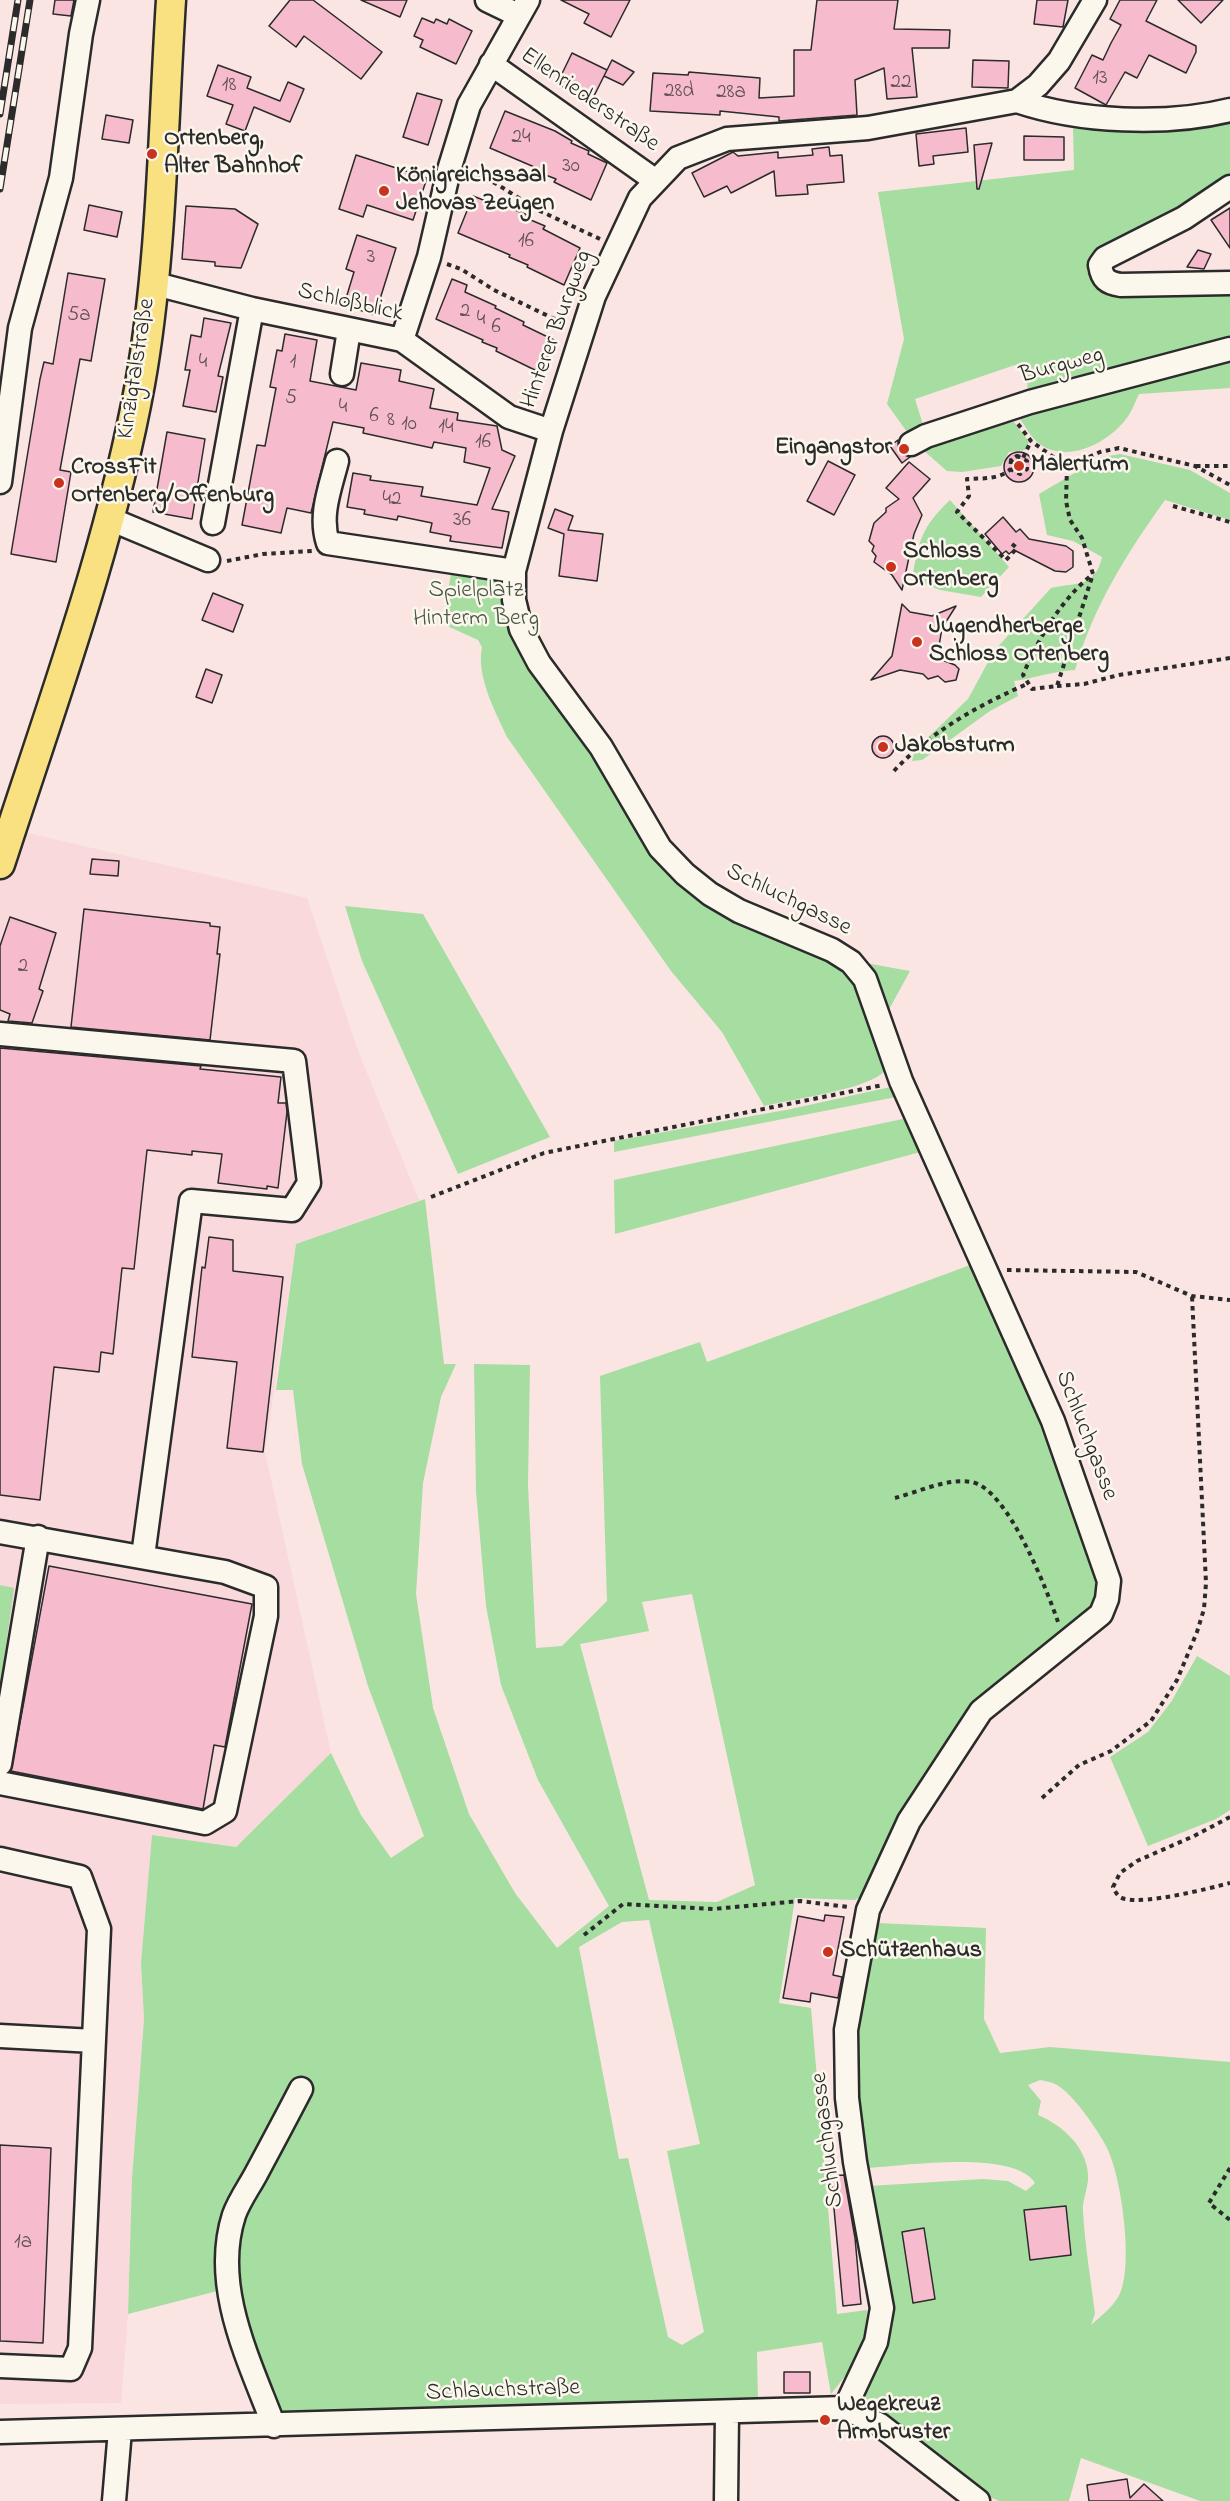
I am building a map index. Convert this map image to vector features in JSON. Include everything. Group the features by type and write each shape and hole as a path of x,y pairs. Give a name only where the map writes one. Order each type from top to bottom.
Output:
{"main road":[{"name":"Kinzigtalstraße","path":"0,864 110,519 140,383 152,283 171,0"}],"street":[{"path":"0,482 20,328 61,178 81,34 88,0"},
{"path":"487,0 523,8"},
{"name":"Hinterer Burgweg","path":"514,571 550,431 594,296 640,198 678,158 727,139 867,128 1017,101 1038,85 1059,61 1095,0"},
{"name":"Ellenriederstraße","path":"402,340 429,258 449,170 470,105 523,8"},
{"name":"Ellenriederstraße","path":"491,64 656,181"},
{"path":"1017,101 1045,111 1136,120 1230,110"},
{"path":"1230,188 1184,218 1105,258 1100,265 1102,275 1109,283 1121,285 1230,284"},
{"name":"Schloßblick","path":"152,283 252,309 402,340 509,417 550,431"},
{"path":"213,523 252,309"},
{"path":"342,374 349,330"},
{"name":"Burgweg","path":"911,444 927,435 1030,402 1230,349"},
{"path":"338,461 324,510 324,529 328,543 514,571"},
{"path":"110,519 208,560"},
{"name":"Schluchgasse","path":"514,571 514,600 521,629 539,663 601,747 660,848 684,874 710,894 851,962 865,979 901,1081 1053,1421 1109,1581 1107,1599 1101,1614 981,1712 909,1821 868,1910 846,2030 847,2098 882,2308 876,2342 845,2408"},
{"path":"0,1034 294,1061 309,1182 292,1210 191,1201 143,1556"},
{"path":"0,1532 225,1572 266,1587 266,1616 225,1810 205,1823 0,1782"},
{"path":"0,1764 38,1537"},
{"path":"0,1859 80,1877 99,1929 80,2348 71,2369 0,2366"},
{"path":"0,2036 94,2041"},
{"path":"274,2426 245,2350 230,2298 226,2271 228,2244 234,2214 301,2090"},
{"name":"Schlauchstraße","path":"0,2432 845,2408 880,2425 978,2501"},
{"path":"726,2501 727,2413"},
{"path":"114,2501 120,2430"}],"path":[{"path":"449,170 495,183 538,210 617,248"},
{"path":"429,258 461,269 494,290 582,332"},
{"path":"1006,411 1031,441 1067,467"},
{"path":"1012,544 1017,548 1006,560 957,512 969,496 967,478 996,478 1005,474 1011,469 1012,460 1017,456 1027,460 1027,469 1020,474 1010,469 1011,460 1017,456 1023,458 1031,441"},
{"path":"1067,467 1100,452 1119,448 1195,466 1230,466"},
{"path":"1195,466 1230,485"},
{"path":"1057,686 1093,573 1082,538 1070,520 1066,501 1067,467"},
{"path":"1173,506 1230,522"},
{"path":"208,560 223,562 263,554 298,554 328,543"},
{"path":"1093,573 1080,584 1034,648 1023,675 1032,689 1084,684 1119,675 1230,658"},
{"path":"894,771 905,758 963,714 1027,684"},
{"path":"430,1197 544,1153 612,1138 755,1113 901,1081"},
{"path":"986,1269 1136,1272 1192,1296 1230,1300"},
{"path":"1042,1798 1079,1765 1111,1751 1151,1721 1177,1680 1204,1609 1206,1583 1192,1296"},
{"path":"895,1498 951,1483 972,1482 988,1489 1012,1518 1056,1615 1065,1642"},
{"path":"1230,1817 1137,1861 1120,1873 1113,1887 1117,1895 1126,1899 1153,1898 1230,1884"},
{"path":"584,1935 623,1904 713,1909 800,1901 868,1910"},
{"path":"1230,2168 1209,2203 1230,2220"}],"shaded area":[{"path":"19,831 307,898 358,1051 419,1200 296,1244 265,1452 331,1753 235,1847 152,1835 141,1963 144,2019 132,2179 128,2314 121,2403 0,2404 0,882"}],"green space":[{"path":"1230,120 1230,177 1177,214 1094,256 1088,263 1087,272 1096,285 1230,290 1230,340 1028,394 1027,379 1015,365 915,399 925,431 912,439 887,404 904,339 878,192 1074,170 1073,125"},
{"path":"1230,360 1230,388 1139,394 1130,413 1118,428 1097,444 1084,449 1059,452 1047,448 1036,441 1020,419 1037,411"},
{"path":"1014,422 1029,442 1025,450 1009,452 1001,466 962,472 947,471 923,450 955,433"},
{"path":"1120,454 1190,470 1230,493 1230,520 1165,500 1112,581 1091,624 1075,670 1014,681 1018,696 990,711 922,760 912,761 915,750 968,699 994,651 1051,588 1084,582 1095,574 1102,557 1073,541 1047,535 1039,494 1102,457"},
{"path":"950,500 1009,567 981,597 940,590 912,579 923,535 933,519"},
{"name":"Spielplatz Hinterm Berg","path":"452,568 499,574 512,633 663,858 841,961 871,1011 885,1071 876,1078 846,1089 764,1106 722,1032 671,971 507,737 484,681 482,647 478,640 445,625 443,619"},
{"path":"345,906 423,914 550,1137 458,1174 362,961"},
{"path":"860,962 910,971 886,1015"},
{"path":"895,1086 901,1096 614,1152 614,1141 791,1109"},
{"path":"912,1117 928,1150 615,1234 614,1180"},
{"path":"425,1199 444,1364 456,1364 441,1397 423,1483 416,1594 433,1708 469,1814 515,1893 557,1948 609,1906 538,1780 501,1685 486,1606 476,1491 474,1364 530,1365 528,1485 536,1648 562,1646 607,1601 600,1376 700,1342 707,1362 973,1264 1028,1379 1100,1579 1099,1593 1083,1618 1024,1667 869,1892 855,1900 795,1898 779,2003 811,2008 837,2314 867,2310 865,2351 831,2394 822,2342 757,2352 758,2402 288,2416 275,2406 225,2289 128,2314 132,2179 144,2019 141,1963 152,1835 236,1847 331,1753 361,1815 391,1858 424,1836 368,1686 302,1464 293,1390 276,1390 296,1244","holes":["692,1594 755,1885 717,1902 649,1900 580,1644 649,1631 642,1602","649,1920 700,2144 667,2151 704,2332 682,2345 668,2337 628,2158 619,2159 579,1947 622,1922"]},
{"path":"0,1585 14,1588 0,1689"},
{"path":"1197,1656 1230,1676 1230,1810 1216,1819 1148,1846 1110,1757 1148,1732 1171,1702"},
{"path":"877,1923 986,1928 984,2019 1000,2053 1050,2047 1230,2062 1230,2501 1200,2501 1081,2458 1069,2501 999,2501 977,2491 866,2403 865,2387 881,2354 869,2186 983,2179 1008,2181 1026,2191 1035,2183 1023,2173 1005,2166 982,2163 930,2163 867,2168 854,2066 857,2010","holes":["1040,2080 1055,2084 1063,2090 1091,2122 1106,2146 1121,2196 1126,2259 1121,2291 1116,2301 1091,2325 1095,2314 1083,2208 1088,2180 1085,2159 1080,2149 1065,2132 1038,2115 1041,2101 1028,2085"]}],"building":[{"path":"55,0 74,0 71,16 53,14"},
{"path":"290,0 313,0 382,52 361,79 304,36 296,47 269,26"},
{"path":"361,0 407,0 400,17"},
{"path":"561,0 630,0 611,37 584,23 589,14"},
{"path":"817,0 898,0 894,29 950,30 949,48 912,48 917,97 887,99 884,68 855,80 857,115 779,121 779,117 720,111 720,115 650,111 653,73 688,75 689,72 760,78 759,98 794,96 794,50 811,50"},
{"path":"1037,0 1068,0 1063,27 1034,24"},
{"path":"1120,0 1157,0 1146,21 1196,46 1196,52 1186,73 1149,55 1137,78 1125,72 1106,105 1075,88 1092,55 1103,60 1121,25 1110,19"},
{"path":"1178,0 1223,0 1201,23"},
{"path":"422,18 434,23 436,19 447,24 449,19 472,31 456,64 420,47 423,40 414,36"},
{"path":"572,53 607,70 592,100 557,84"},
{"path":"612,60 634,72 623,85 604,76"},
{"path":"973,60 1009,61 1008,88 972,87"},
{"path":"218,65 251,77 247,88 280,101 288,82 304,89 290,122 254,107 245,131 226,124 233,105 207,96"},
{"path":"417,93 442,100 428,145 403,137"},
{"path":"505,111 555,131 572,141 571,143 589,151 588,154 607,163 591,200 554,182 556,179 538,172 539,169 490,148"},
{"path":"106,115 133,120 129,143 102,139"},
{"path":"966,128 968,152 933,156 934,164 919,166 916,134"},
{"path":"1024,136 1064,137 1064,160 1024,160"},
{"path":"992,143 979,189 977,189 974,145"},
{"path":"829,147 830,156 842,155 844,182 807,185 808,194 776,196 774,171 731,193 727,186 704,197 692,173 733,152 738,156 778,152 778,158 813,155 812,149"},
{"name":"Königreichssaal Jehovas Zeugen","path":"356,155 427,178 413,220 367,205 363,217 339,209"},
{"path":"473,196 491,203 492,200 527,215 526,218 545,226 543,229 580,248 564,285 509,257 510,255 458,233"},
{"path":"89,205 122,212 117,237 84,230"},
{"path":"186,206 235,209 258,224 241,268 215,266 215,262 182,259"},
{"path":"1230,208 1230,248 1211,220"},
{"path":"357,235 396,248 375,315 344,305 354,272 346,269"},
{"path":"1198,250 1211,254 1204,269 1187,267"},
{"path":"68,273 105,279 91,361 80,359 60,470 71,472 56,562 11,554 40,379 44,362 53,364"},
{"path":"452,279 467,285 465,292 496,306 495,308 524,322 523,325 554,340 541,373 496,351 497,348 482,342 483,340 436,319"},
{"path":"204,318 231,323 218,376 223,377 216,412 183,406 190,370 185,370 191,335 201,337"},
{"path":"285,334 317,340 310,381 356,390 361,363 401,370 399,381 434,389 430,408 458,413 457,420 497,426 502,450 515,456 492,509 509,512 502,548 450,541 451,536 430,532 432,523 398,516 397,520 364,514 365,510 347,507 353,473 371,476 370,480 423,487 421,496 477,505 490,468 464,462 466,448 434,442 432,448 363,433 364,428 333,422 311,513 287,508 281,533 242,525 257,445 265,446 276,388 270,387 277,350 282,351"},
{"path":"167,432 205,439 192,519 153,512"},
{"path":"898,440 899,451 910,457 902,463 890,446"},
{"name":"Malerturm","path":"1019,452 1030,456 1034,467 1030,478 1019,482 1008,478 1004,467 1008,456"},
{"path":"828,461 855,475 834,515 807,501"},
{"path":"909,462 930,479 913,498 922,515 914,534 902,590 892,575 874,562 876,556 872,551 874,546 869,541 874,523 886,512 886,508 899,499 886,488"},
{"path":"555,509 573,516 568,530 603,534 597,581 559,576 564,534 548,528"},
{"path":"1003,517 1016,532 1020,529 1029,539 1066,546 1073,551 1073,567 1066,572 1055,571 1014,550 1009,554 1006,551 1002,554 985,534"},
{"path":"213,593 243,605 233,632 202,620"},
{"name":"Jugendherberge Schloss Ortenberg","path":"902,604 910,612 932,616 956,606 942,628 937,658 959,669 956,680 945,682 938,676 928,679 923,674 900,670 871,680 892,656"},
{"path":"206,669 222,675 212,703 196,697"},
{"name":"Jakobsturm","path":"883,736 891,739 894,747 891,755 883,758 875,755 872,747 875,739"},
{"path":"92,859 119,861 118,876 90,874"},
{"path":"84,909 210,923 210,926 220,927 217,954 220,954 210,1040 71,1027"},
{"path":"10,917 56,933 39,989 43,991 32,1023 8,1021 10,1014 0,1010 0,946"},
{"path":"0,1048 201,1066 200,1069 281,1077 278,1103 286,1103 287,1112 278,1188 267,1186 267,1189 218,1183 222,1154 192,1151 192,1155 147,1150 134,1269 122,1268 113,1354 101,1352 99,1372 54,1367 40,1500 0,1495"},
{"path":"209,1237 233,1240 233,1271 283,1277 263,1452 227,1448 237,1362 192,1357 202,1267 205,1268"},
{"path":"49,1566 252,1604 225,1747 214,1745 203,1809 11,1771"},
{"path":"825,1915 844,1917 833,1975 842,1977 838,1998 811,1993 810,2002 783,1998 798,1916 824,1921"},
{"path":"0,2145 51,2148 43,2343 0,2341"},
{"path":"844,2175 855,2238 861,2304 843,2306 831,2176"},
{"path":"1066,2206 1071,2255 1030,2260 1024,2210"},
{"path":"924,2228 935,2299 913,2303 902,2232"},
{"path":"784,2372 810,2372 810,2393 784,2393"},
{"path":"1127,2479 1130,2498 1144,2484 1163,2501 1089,2501 1087,2485"}],"railway":[{"path":"0,114 18,0"},
{"path":"0,189 30,0"}],"place":[{"name":"Ortenberg, Alter Bahnhof","path":"152,154"},
{"name":"Königreichssaal Jehovas Zeugen","path":"384,191"},
{"name":"Eingangstor","path":"904,449"},
{"name":"Malerturm","path":"1019,466"},
{"name":"CrossFit Ortenberg/Offenburg","path":"59,483"},
{"name":"Schloss Ortenberg","path":"891,567"},
{"name":"Jugendherberge Schloss Ortenberg","path":"917,642"},
{"name":"Jakobsturm","path":"883,747"},
{"name":"Schützenhaus","path":"828,1952"},
{"name":"Wegekreuz Armbruster","path":"825,2420"}]}
